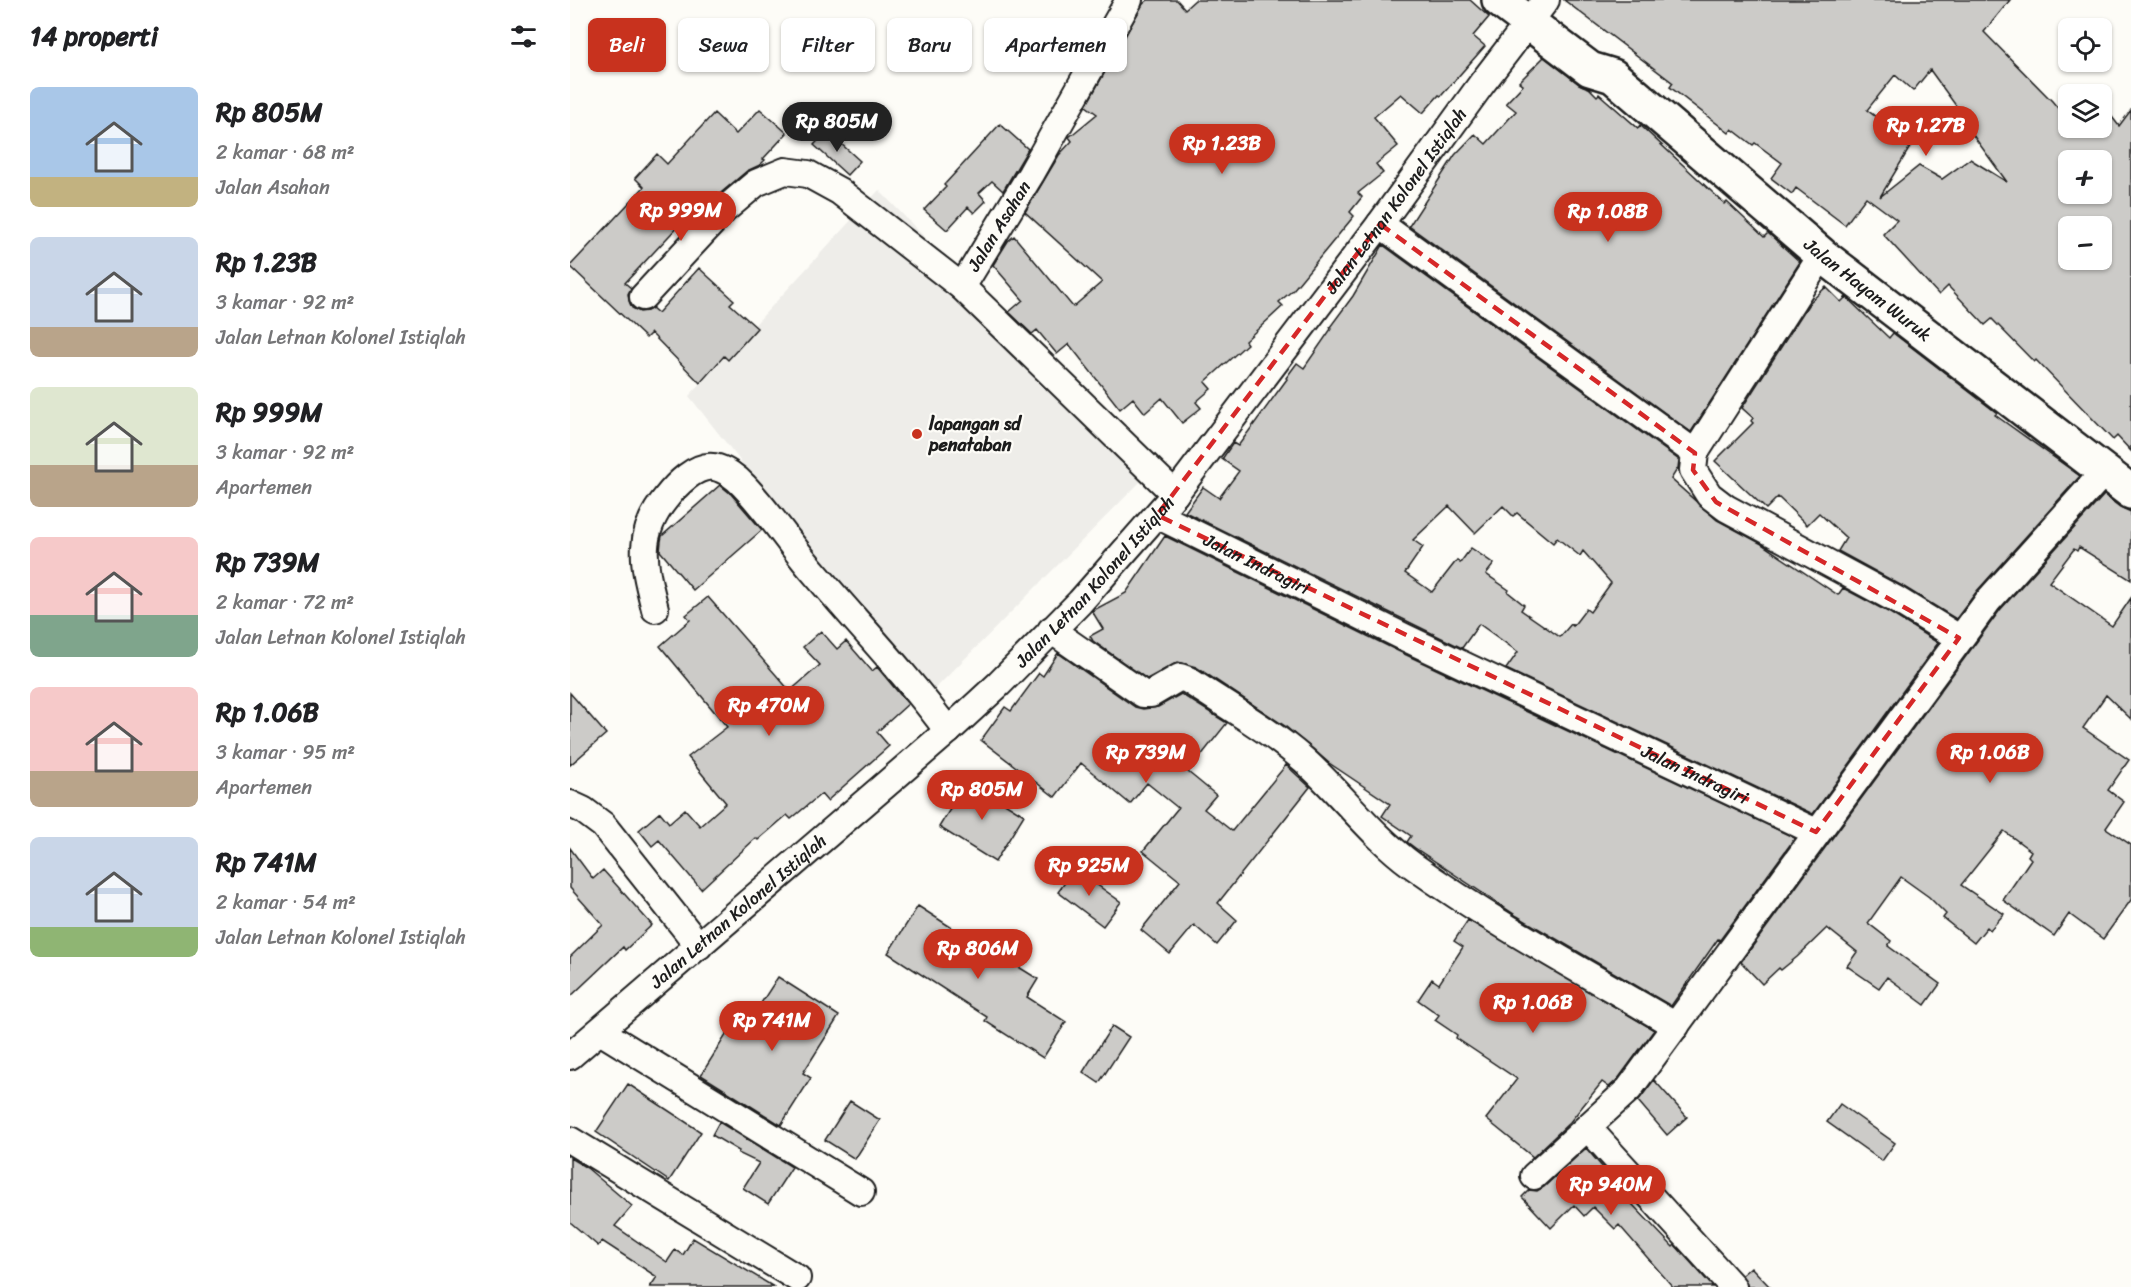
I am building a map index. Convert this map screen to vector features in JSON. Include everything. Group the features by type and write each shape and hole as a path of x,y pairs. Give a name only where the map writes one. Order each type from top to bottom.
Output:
{"highway":[{"name":"Jalan Hayam Wuruk","path":"1499,0 1538,7 1600,55 1608,64 1613,76 1822,255 2131,492"}],"street":[{"name":"Jalan Asahan","path":"1129,0 1031,174 962,287 1175,494"},
{"name":"Jalan Letnan Kolonel Istiqlah","path":"570,1056 948,731 999,684 1080,602 1175,494 1380,224 1538,7"},
{"path":"643,297 724,210 756,183 785,171 808,174 839,191 962,287"},
{"path":"1380,224 1694,461 1709,495 1726,508 1877,589 1959,638"},
{"path":"1694,461 1822,255"},
{"path":"655,609 644,557 644,546 650,524 668,495 695,471 704,467 722,469 744,485 807,564 925,699 948,731"},
{"path":"1534,1176 1629,1089 1959,638 1988,601 2106,471"},
{"name":"Jalan Indragiri","path":"1157,515 1404,637 1816,832"},
{"path":"1051,630 1143,694 1151,694 1180,677 1188,680 1302,758 1327,781 1379,838 1411,864 1472,906 1676,1026"},
{"path":"570,804 583,810 603,825 699,946"},
{"path":"600,1031 861,1192"},
{"path":"1588,1128 1733,1287"},
{"path":"570,1140 797,1278"}],"highlighted area":[{"path":"1380,224 1695,453 1693,470 1716,502 1959,638 1816,832 1157,515"}],"shaded area":[{"name":"lapangan sd penataban","path":"879,190 1151,471 927,697 689,396"}],"building":[{"path":"1148,0 1177,0 1185,9 1195,0 1470,0 1489,17 1473,36 1485,46 1423,113 1401,94 1374,117 1398,146 1376,164 1383,173 1358,193 1362,197 1350,212 1354,216 1293,290 1279,302 1283,306 1245,341 1247,344 1205,382 1211,389 1196,402 1201,408 1182,423 1162,398 1145,413 1133,398 1120,409 1069,344 1057,354 1037,330 1032,334 1009,312 1023,300 993,265 1008,241 1014,236 1073,307 1102,282 1025,212 1059,155 1072,141 1069,137 1097,114 1086,106 1105,72 1127,72 1127,33 1143,4"},
{"path":"1564,0 2010,0 1984,32 2058,108 2058,138 2112,138 2112,117 2119,126 2131,110 2131,451 2117,436 2113,440 2036,360 2034,362 1992,319 1985,325 1948,286 1939,295 1883,234 1897,220 1866,197 1845,225 1796,188 1792,194 1771,178 1782,163 1732,129 1729,133 1670,87 1673,83","holes":["1930,70 1962,114 1959,116 2007,182 1970,159 1942,179 1919,166 1880,197 1912,144 1867,110 1895,75 1913,91"]},
{"path":"1544,57 1579,84 1589,88 1597,96 1599,94 1638,128 1640,125 1725,204 1727,202 1764,237 1768,233 1800,262 1691,432 1409,226 1455,155 1475,134 1486,144 1516,111 1506,103 1523,85 1519,82"},
{"path":"760,109 787,133 760,165 747,171 716,197 715,195 687,226 682,222 625,283 631,288 628,294 632,308 640,312 652,308 658,313 699,268 734,300 730,304 757,328 728,360 724,356 700,383 651,333 646,338 570,266 644,187 635,178 657,154 667,164 714,113 736,134"},
{"path":"1000,124 1028,149 1003,191 992,181 979,193 986,201 974,213 968,207 947,230 924,210"},
{"path":"827,131 860,161 847,175 814,145"},
{"path":"1383,245 1679,460 1678,468 1671,479 1717,520 1760,543 1838,595 1843,588 1890,613 1938,643 1813,814 1506,669 1518,652 1479,624 1462,648 1185,512 1203,487 1219,498 1239,471 1222,459 1233,443 1238,446 1297,363 1304,368 1353,296","holes":["1449,506 1475,533 1503,506 1513,516 1517,513 1553,543 1557,538 1580,556 1583,551 1611,583 1590,612 1586,609 1573,626 1571,624 1560,637 1521,610 1524,605 1508,592 1509,590 1486,574 1494,564 1471,548 1460,563 1457,560 1432,592 1405,573 1423,547 1413,540"]},
{"path":"1826,287 1841,302 1846,297 1889,338 1893,333 1997,413 1995,415 2080,476 1977,591 1956,619 1838,551 1846,538 1819,513 1807,525 1778,497 1766,509 1715,461 1753,423 1751,421 1753,418 1742,408 1810,302"},
{"path":"720,485 731,494 762,530 693,590 660,551 662,536"},
{"path":"2104,495 2131,512 2131,580 2079,547 2077,551 2074,549 2049,582 2112,626 2131,598 2131,719 2106,695 2083,728 2129,760 2108,790 2124,802 2106,828 2131,845 2131,900 2103,939 2069,914 2054,936 2003,900 2031,859 2028,856 2031,851 2004,831 1961,885 2004,914 1990,930 1987,927 1974,943 1943,918 1946,914 1929,897 1901,877 1868,923 1891,941 1888,946 1940,984 1925,1005 1887,977 1879,988 1847,966 1857,952 1827,928 1797,957 1781,970 1779,968 1762,984 1741,962 2000,610"},
{"path":"1165,536 1398,651 1795,838 1720,940 1718,939 1671,1006 1517,916 1415,848 1407,842 1411,836 1382,816 1390,804 1329,763 1285,726 1196,667 1178,662 1147,679 1093,641 1090,636 1103,629 1092,611 1126,593"},
{"path":"708,597 790,691 820,665 803,647 821,631 837,649 846,641 872,671 877,667 908,704 877,732 889,746 827,801 821,794 791,819 787,815 758,840 756,838 701,889 659,840 652,846 639,830 660,812 669,823 685,809 700,826 726,803 688,757 727,727 660,646 690,620 686,615"},
{"path":"1058,653 1135,707 1143,709 1158,707 1181,694 1227,723 1188,772 1216,795 1204,809 1232,831 1286,765 1310,787 1218,903 1237,920 1217,945 1194,925 1170,954 1141,930 1180,881 1143,851 1178,808 1147,783 1130,804 1081,763 1055,797 981,740 1005,707 1011,711 1039,673 1043,676"},
{"path":"570,693 606,734 570,765"},
{"path":"968,780 1024,815 995,862 939,827"},
{"path":"570,848 593,879 603,870 652,925 625,950 623,947 570,997 570,957 603,925 570,888"},
{"path":"1075,869 1121,902 1103,926 1058,892"},
{"path":"918,906 1008,964 1009,961 1038,979 1027,997 1066,1022 1043,1058 985,1021 987,1017 888,953"},
{"path":"1468,920 1654,1030 1618,1079 1609,1087 1602,1082 1570,1122 1533,1157 1486,1119 1517,1079 1456,1038 1457,1035 1435,1020 1439,1015 1418,1000 1432,979 1439,984 1463,947 1454,941"},
{"path":"778,977 839,1016 803,1073 811,1078 781,1125 701,1075 731,1027 741,1034"},
{"path":"1112,1026 1129,1037 1099,1083 1083,1072"},
{"path":"1654,1080 1687,1117 1667,1135 1638,1101"},
{"path":"628,1084 701,1132 669,1181 596,1132"},
{"path":"850,1101 880,1120 855,1159 825,1140"},
{"path":"1840,1104 1895,1143 1882,1161 1827,1122"},
{"path":"719,1122 792,1167 768,1204 743,1188 759,1163 738,1153 739,1151 712,1135"},
{"path":"1586,1148 1615,1182 1613,1184 1673,1247 1675,1245 1713,1287 1673,1287 1619,1225 1615,1229 1593,1207 1584,1216 1574,1205 1551,1228 1522,1197 1529,1190 1537,1191 1544,1187"},
{"path":"570,1158 587,1168 632,1206 615,1226 667,1262 675,1250 683,1255 693,1238 774,1287 650,1287 657,1277 602,1241 598,1246 570,1222"},
{"path":"1751,1267 1770,1287 1748,1287 1742,1275"}],"place":[{"name":"lapangan sd penataban","path":"917,434"}]}
